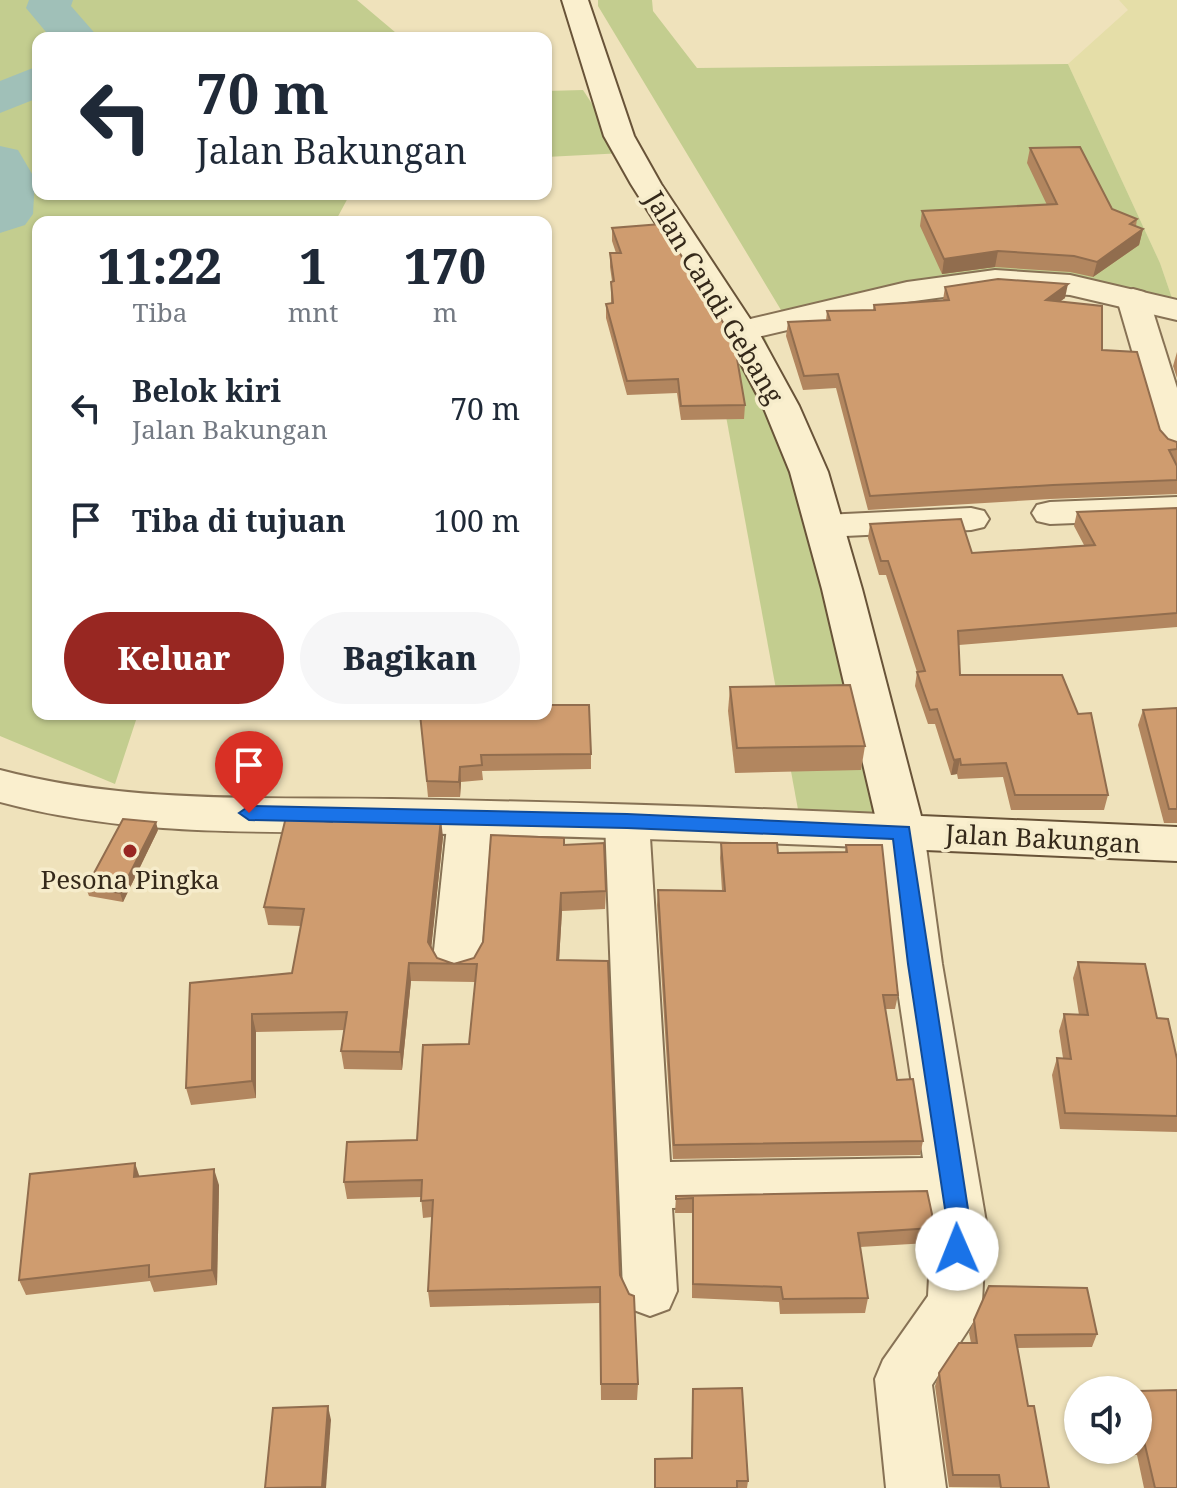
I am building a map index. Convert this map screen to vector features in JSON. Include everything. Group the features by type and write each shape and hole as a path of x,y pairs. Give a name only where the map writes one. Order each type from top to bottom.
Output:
{"main road":[{"name":"Jalan Candi Gebang","path":"575,0 619,136 654,197 741,331 787,419 809,472 842,589 902,832"},
{"path":"741,331 907,292 995,280 1070,285 1177,310"},
{"name":"Jalan Bakungan","path":"0,786 36,798 122,811 627,821 1177,844"}],"street":[{"path":"1133,299 1177,443"},
{"path":"1050,513 1177,508"},
{"path":"824,526 971,519"},
{"path":"457,960 470,817"},
{"path":"627,821 650,1291"},
{"path":"902,832 918,964 959,1222 955,1303 903,1379 916,1488"},
{"path":"646,1185 952,1180"}],"shaded area":[{"path":"1119,0 1177,0 1177,299 1172,298 1160,263 1068,64 1128,10"}],"green space":[{"path":"0,0 357,0 395,32 32,32 32,200 347,200 338,216 32,216 32,720 136,720 115,784 0,736"},
{"path":"598,0 652,0 653,11 697,68 1068,64 1160,263 1172,298 1093,279 1002,276 784,315 598,6"},
{"path":"583,90 624,153 552,157 552,91"},
{"path":"763,333 826,480 921,822 799,815 717,367"}],"building":[{"path":"1080,147 1112,209 1137,219 1130,224 1143,229 1097,262 1074,256 998,251 944,259 922,211 1057,204 1030,148"},
{"path":"661,224 693,280 698,280 734,341 745,405 681,406 678,379 627,381 606,304 613,303 610,253 621,253 612,228"},
{"path":"998,279 1068,284 1046,300 1102,306 1102,350 1137,352 1160,430 1168,439 1177,442 1177,449 1169,450 1177,466 1177,480 870,496 838,374 804,376 788,322 830,320 827,311 875,310 874,305 949,300 945,287"},
{"path":"1177,508 1177,613 958,631 960,675 1062,675 1078,714 1091,713 1108,795 1015,795 1006,763 961,765 960,759 954,760 937,709 930,710 917,672 925,671 888,561 881,561 870,524 961,519 972,553 1095,545 1077,512"},
{"path":"850,685 865,746 737,748 730,687"},
{"path":"552,705 589,705 591,754 481,755 482,765 460,767 459,782 427,781 421,720 552,720"},
{"path":"1177,708 1177,809 1169,809 1143,710"},
{"path":"286,817 332,822 333,817 441,819 428,942 437,958 453,964 409,963 400,1052 341,1051 347,1012 252,1014 252,1081 186,1088 190,983 292,973 304,909 264,907"},
{"path":"123,819 156,822 120,893 86,888"},
{"path":"491,835 564,838 564,845 604,843 606,891 561,893 557,960 608,961 620,1275 629,1294 634,1296 638,1384 601,1384 600,1287 428,1291 433,1200 421,1201 422,1180 344,1182 347,1142 417,1140 423,1045 469,1044 477,964 455,964 474,958 483,942"},
{"path":"721,843 777,843 778,853 847,852 846,845 882,845 898,995 883,995 897,1080 913,1079 923,1141 674,1145 658,890 725,891"},
{"path":"1078,962 1145,964 1157,1018 1168,1019 1177,1059 1177,1116 1065,1113 1057,1058 1071,1059 1064,1014 1088,1015"},
{"path":"135,1163 134,1177 214,1169 212,1270 149,1277 149,1265 19,1280 30,1174"},
{"path":"927,1191 932,1228 858,1233 868,1298 783,1299 781,1287 693,1284 693,1198 676,1199 676,1196"},
{"path":"989,1286 1087,1288 1097,1334 1015,1335 1028,1406 1034,1406 1049,1488 1001,1488 999,1475 953,1475 939,1373 959,1343 977,1343 974,1320"},
{"path":"742,1388 748,1481 737,1481 737,1488 655,1488 655,1459 692,1458 693,1389"},
{"path":"1177,1390 1177,1488 1155,1488 1149,1464 1152,1464 1152,1391"},
{"path":"328,1406 322,1487 265,1488 273,1408"}],"waterway":[{"path":"51,0 48,8 70,32"},
{"path":"0,99 32,83"},
{"path":"0,161 10,179 7,214 0,217"}],"place":[{"name":"Pesona Pingka","path":"130,851"}],"route":[{"path":"249,813 627,821 902,832 918,964 959,1222 957,1249"}]}
